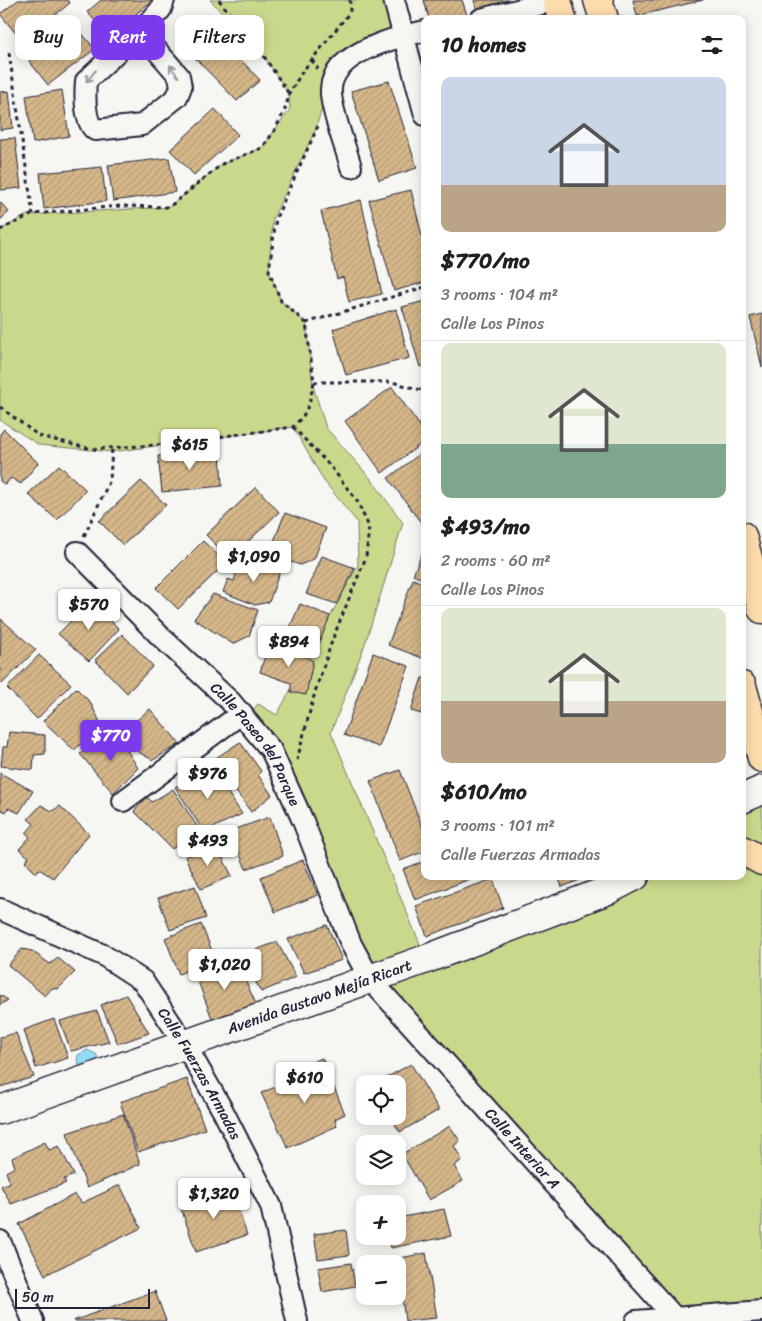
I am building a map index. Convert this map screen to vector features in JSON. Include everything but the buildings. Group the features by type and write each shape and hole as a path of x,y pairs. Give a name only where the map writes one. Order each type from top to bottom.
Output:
{"main road":[{"path":"557,0 561,15"},
{"path":"598,0 603,15"},
{"path":"746,550 762,607"},
{"path":"746,700 762,758"},
{"path":"746,852 762,861"}],"street":[{"path":"155,15 161,9 164,0"},
{"path":"394,0 421,101"},
{"path":"500,15 557,0"},
{"path":"140,31 179,76 182,87 177,96 142,125 95,130 92,128 87,112 86,81 91,74 140,31"},
{"path":"350,167 331,88 337,71 357,53 403,36 421,32"},
{"name":"Calle Paseo del Parque","path":"77,552 161,637 242,713 270,750 303,821 351,944 373,978"},
{"path":"123,801 242,713"},
{"path":"290,780 373,978"},
{"path":"746,797 762,790"},
{"name":"Avenida Gustavo Mejía Ricart","path":"0,1110 186,1046 373,978 608,890 627,880"},
{"name":"Calle Fuerzas Armadas","path":"0,908 103,955 143,981 186,1046 223,1111 271,1206 296,1321"},
{"name":"Calle Interior A","path":"373,978 675,1318"},
{"path":"0,1241 34,1321"},
{"path":"636,1321 762,1311"}],"path":[{"path":"219,0 265,58 289,94"},
{"path":"0,230 32,214 120,206 170,207 222,164 262,148 275,130 286,107 289,94 312,60 350,12 350,0"},
{"path":"9,53 32,214"},
{"path":"312,60 331,88"},
{"path":"0,407 39,436 92,449 166,444 293,427 303,416 309,404 314,382 306,323 281,301 268,271 276,218 320,122"},
{"path":"306,323 421,288"},
{"path":"314,382 392,382 421,390"},
{"path":"290,780 333,638 366,556 369,527 356,501 331,467 293,427"},
{"path":"77,552 98,501 110,480 112,448"}],"green space":[{"path":"210,0 392,0 401,36 329,85 315,131 273,218 269,271 281,301 306,323 313,386 326,428 371,479 403,523 365,644 331,732 425,956 619,880 746,880 746,801 762,791 762,1306 675,1318 375,977 246,718 258,704 277,715 358,565 357,522 324,481 293,427 112,452 39,445 0,420 0,230 27,215 169,207 222,164 262,148 290,109 289,94 264,57 264,15 224,15"}],"water":[{"path":"87,1050 96,1054 100,1062 81,1068 77,1060 78,1055"}]}
